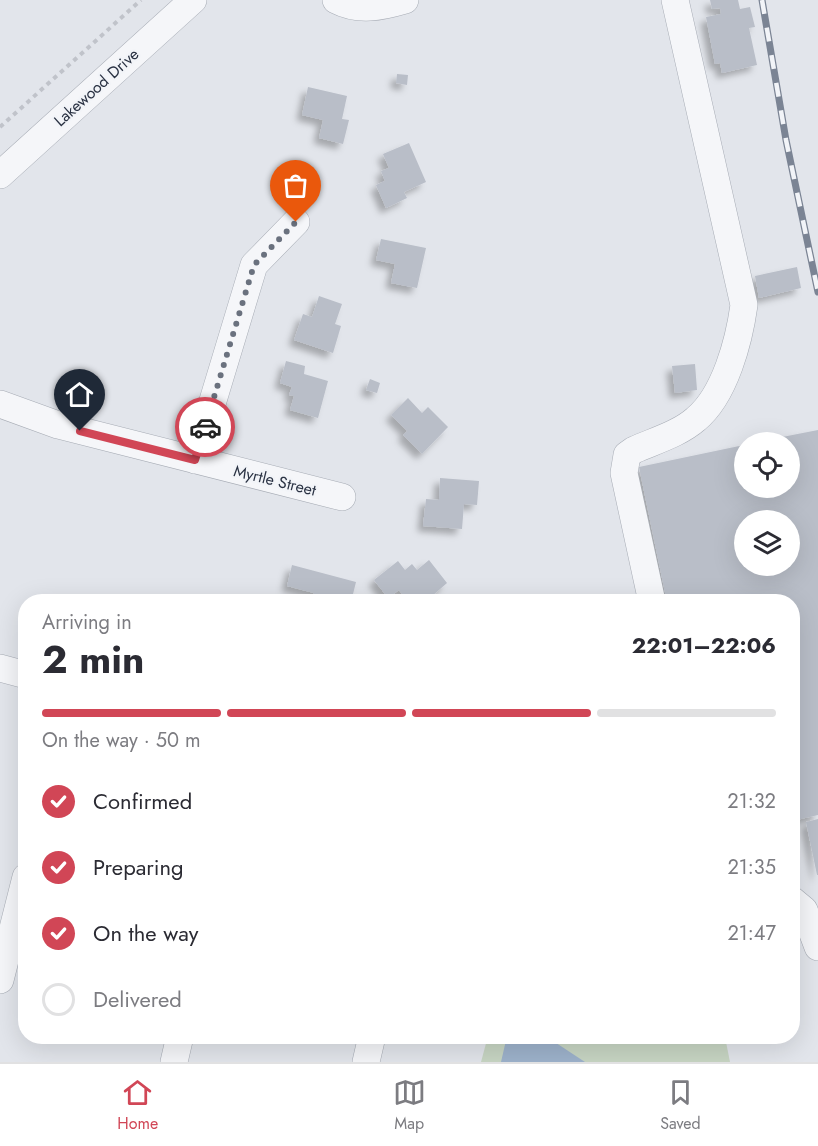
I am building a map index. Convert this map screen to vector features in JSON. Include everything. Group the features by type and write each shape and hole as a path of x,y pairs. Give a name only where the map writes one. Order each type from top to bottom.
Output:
{"street":[{"name":"Lakewood Drive","path":"0,175 193,0"},
{"path":"336,0 348,6 364,8 405,0"},
{"path":"650,594 624,464 627,455 634,450 680,430 696,420 712,403 734,351 744,305 675,0"},
{"path":"195,460 254,265 296,222"},
{"name":"Myrtle Street","path":"0,404 37,420 342,497"},
{"path":"0,668 18,673"},
{"path":"800,907 804,910 818,947"},
{"path":"0,980 18,909"},
{"path":"174,1062 178,1044"},
{"path":"366,1062 370,1044"}],"path":[{"path":"0,127 141,0"}],"green space":[{"path":"486,1044 726,1044 730,1062 481,1062"}],"water":[{"path":"505,1044 558,1044 585,1062 501,1062"}],"building":[{"path":"710,0 738,0 740,9 750,7 755,27 749,28 757,65 722,73 720,63 715,64 706,17 721,14 720,8 712,9"},
{"path":"397,74 408,75 407,85 396,83"},
{"path":"308,87 347,96 342,119 349,120 343,144 319,138 323,120 302,115"},
{"path":"409,143 426,182 404,192 407,198 386,208 376,185 385,181 381,171 389,168 383,154"},
{"path":"381,239 426,248 417,288 391,283 395,264 376,260"},
{"path":"797,267 801,288 759,298 755,276"},
{"path":"319,296 342,304 335,324 341,326 333,353 294,340 303,314 312,317"},
{"path":"286,361 305,366 304,374 328,381 318,418 290,410 294,396 289,395 292,387 280,383"},
{"path":"695,364 697,390 675,393 672,366"},
{"path":"370,379 380,383 377,393 366,390"},
{"path":"408,398 422,413 428,407 448,427 422,454 403,435 407,431 391,415"},
{"path":"818,430 818,815 800,819 800,594 665,594 639,467 734,447 734,498 800,498 800,434"},
{"path":"440,478 479,481 477,505 464,504 462,529 423,526 426,499 439,500"},
{"path":"429,560 447,583 434,594 402,594 399,590 394,594 385,594 374,580 398,561 405,570 412,564 417,570"},
{"path":"292,565 356,582 353,594 314,594 287,586"},
{"path":"818,819 818,875 817,875 806,822"}],"railway":[{"path":"762,0 786,140 818,292"}],"way so far":[{"path":"205,427 254,265 296,222"}],"route":[{"path":"80,431 195,460 205,427"}]}
